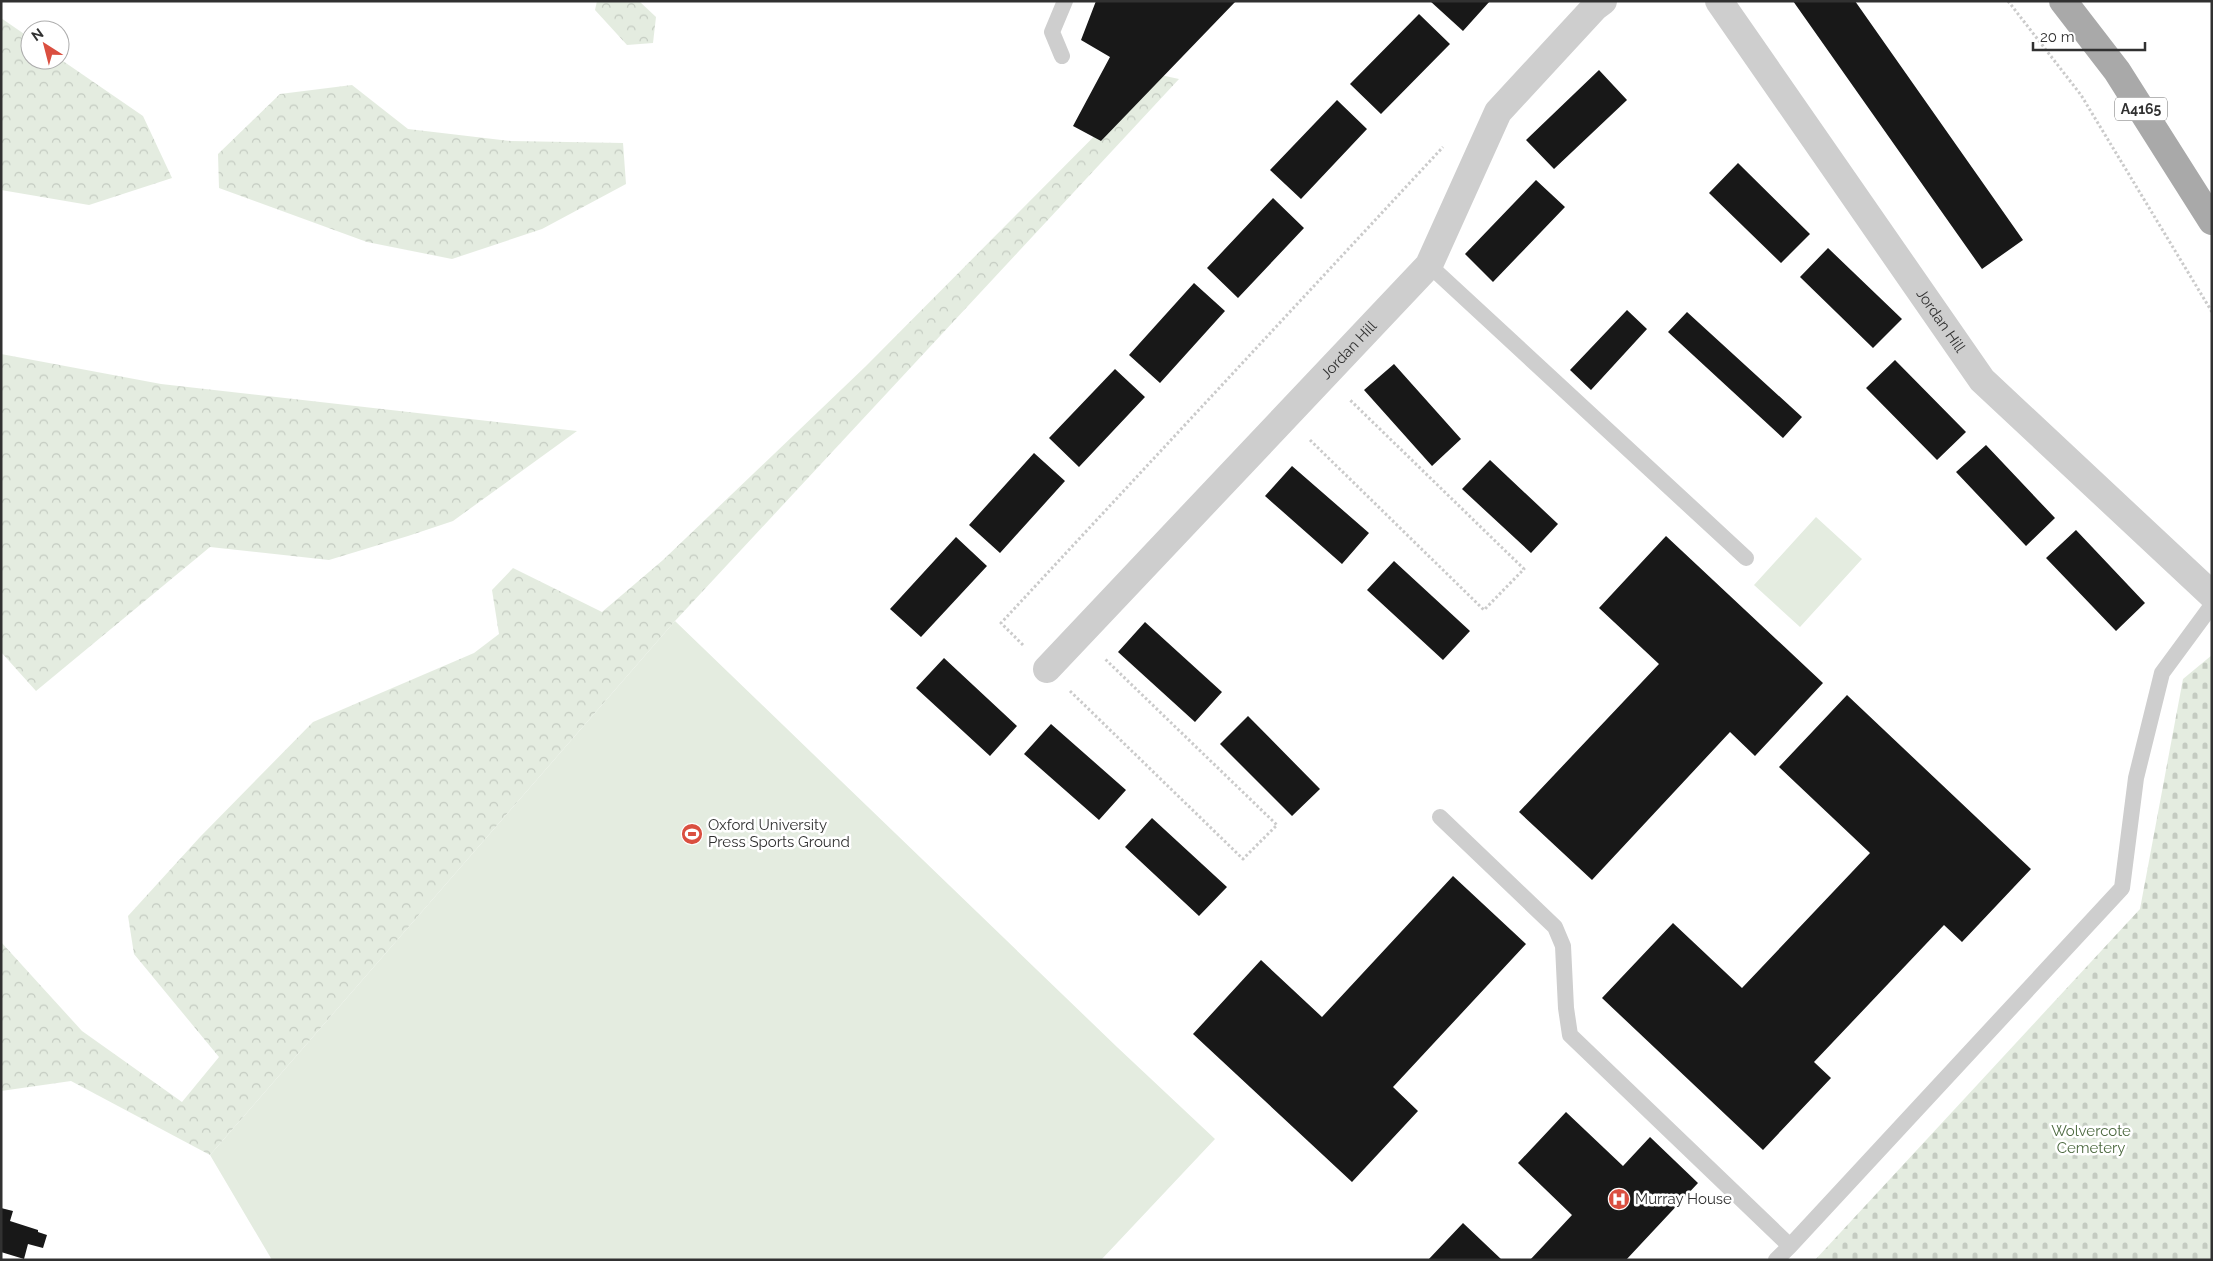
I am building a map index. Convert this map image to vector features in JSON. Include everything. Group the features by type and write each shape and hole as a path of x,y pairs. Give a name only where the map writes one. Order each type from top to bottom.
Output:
{"main road":[{"name":"A4165","path":"2063,1 2117,71 2212,221"}],"street":[{"name":"Jordan Hill","path":"1047,669 1429,265 1498,112 1595,7 1604,1"},
{"name":"Jordan Hill","path":"1720,1 1982,380 2212,596"}],"lane":[{"path":"1062,56 1052,32 1066,1"},
{"path":"1429,265 1746,558"},
{"path":"1776,1260 2122,888 2136,778 2162,673 2212,605"},
{"path":"1440,817 1555,927 1563,946 1566,1008 1570,1035 1790,1246"}],"path":[{"path":"2008,1 2082,95 2212,312"},
{"path":"1080,635 1276,825 1244,859 1001,624 1448,142"},
{"path":"1286,417 1484,610 1524,569 1325,376"}],"green space":[{"path":"597,1 639,1 656,17 653,43 627,45 595,10"},
{"path":"1,18 20,31 20,70 70,70 70,66 143,116 172,178 89,205 1,190"},
{"path":"1156,74 1179,79 675,621 210,1155 71,1081 1,1091 1,942 82,1031 182,1102 219,1057 134,954 128,916 200,837 313,722 474,653 499,634 492,590 513,568 602,612 663,560 866,366"},
{"path":"352,85 408,129 511,141 623,143 626,184 542,229 452,259 367,242 219,188 218,154 280,94"},
{"path":"1,354 161,384 577,431 453,521 408,536 329,560 210,547 36,691 1,652"},
{"path":"1816,517 1862,559 1800,627 1754,585"},
{"name":"Oxford University Press Sports Ground","path":"675,621 1215,1139 1101,1260 272,1260 210,1155"},
{"name":"Wolvercote Cemetery","path":"2212,655 2212,1260 1815,1260 2140,909 2183,679"}],"building":[{"path":"1096,1 1236,1 1101,141 1073,126 1110,57 1081,40"},
{"path":"1430,1 1490,1 1463,31"},
{"path":"1793,1 1855,1 2023,240 1982,269"},
{"path":"1419,14 1450,44 1381,114 1350,84"},
{"path":"1599,70 1627,100 1554,169 1526,140"},
{"path":"1337,100 1367,129 1301,199 1270,170"},
{"path":"1738,163 1810,234 1781,263 1709,193"},
{"path":"1536,180 1565,207 1493,282 1465,254"},
{"path":"1273,198 1304,228 1238,298 1207,268"},
{"path":"1828,248 1902,319 1873,348 1800,277"},
{"path":"1194,283 1225,311 1160,383 1129,355"},
{"path":"1627,310 1647,329 1591,390 1570,370"},
{"path":"1687,312 1802,417 1783,438 1668,332"},
{"path":"1895,360 1966,432 1937,460 1866,388"},
{"path":"1394,364 1461,439 1432,466 1364,390"},
{"path":"1115,369 1145,397 1079,467 1049,438"},
{"path":"1986,445 2055,518 2026,546 1956,472"},
{"path":"1034,453 1065,481 1000,553 969,525"},
{"path":"1490,460 1558,524 1531,553 1462,489"},
{"path":"1292,466 1369,533 1342,564 1265,496"},
{"path":"2076,530 2145,603 2116,631 2046,558"},
{"path":"1666,536 1823,683 1755,756 1730,732 1592,880 1519,812 1659,664 1599,608"},
{"path":"956,537 987,566 921,637 890,609"},
{"path":"1394,561 1470,631 1443,660 1367,590"},
{"path":"1145,622 1222,692 1195,722 1118,652"},
{"path":"944,658 1017,726 990,756 916,688"},
{"path":"1847,695 2031,869 1962,942 1944,925 1814,1062 1831,1078 1763,1150 1602,998 1673,923 1742,988 1870,853 1779,767"},
{"path":"1248,716 1320,789 1292,816 1220,744"},
{"path":"1051,724 1126,790 1099,820 1024,754"},
{"path":"1152,818 1227,887 1199,916 1125,847"},
{"path":"1453,876 1526,944 1393,1087 1418,1111 1352,1182 1193,1034 1261,960 1322,1017"},
{"name":"Murray House","path":"1566,1112 1623,1166 1650,1137 1698,1183 1626,1260 1530,1260 1572,1215 1518,1163"},
{"path":"1,1208 13,1211 10,1221 47,1235 43,1248 28,1244 24,1259 1,1252"},
{"path":"1463,1223 1502,1260 1428,1260"}],"place":[{"name":"Oxford University Press Sports Ground","path":"692,834"},
{"name":"Murray House","path":"1619,1199"}]}
